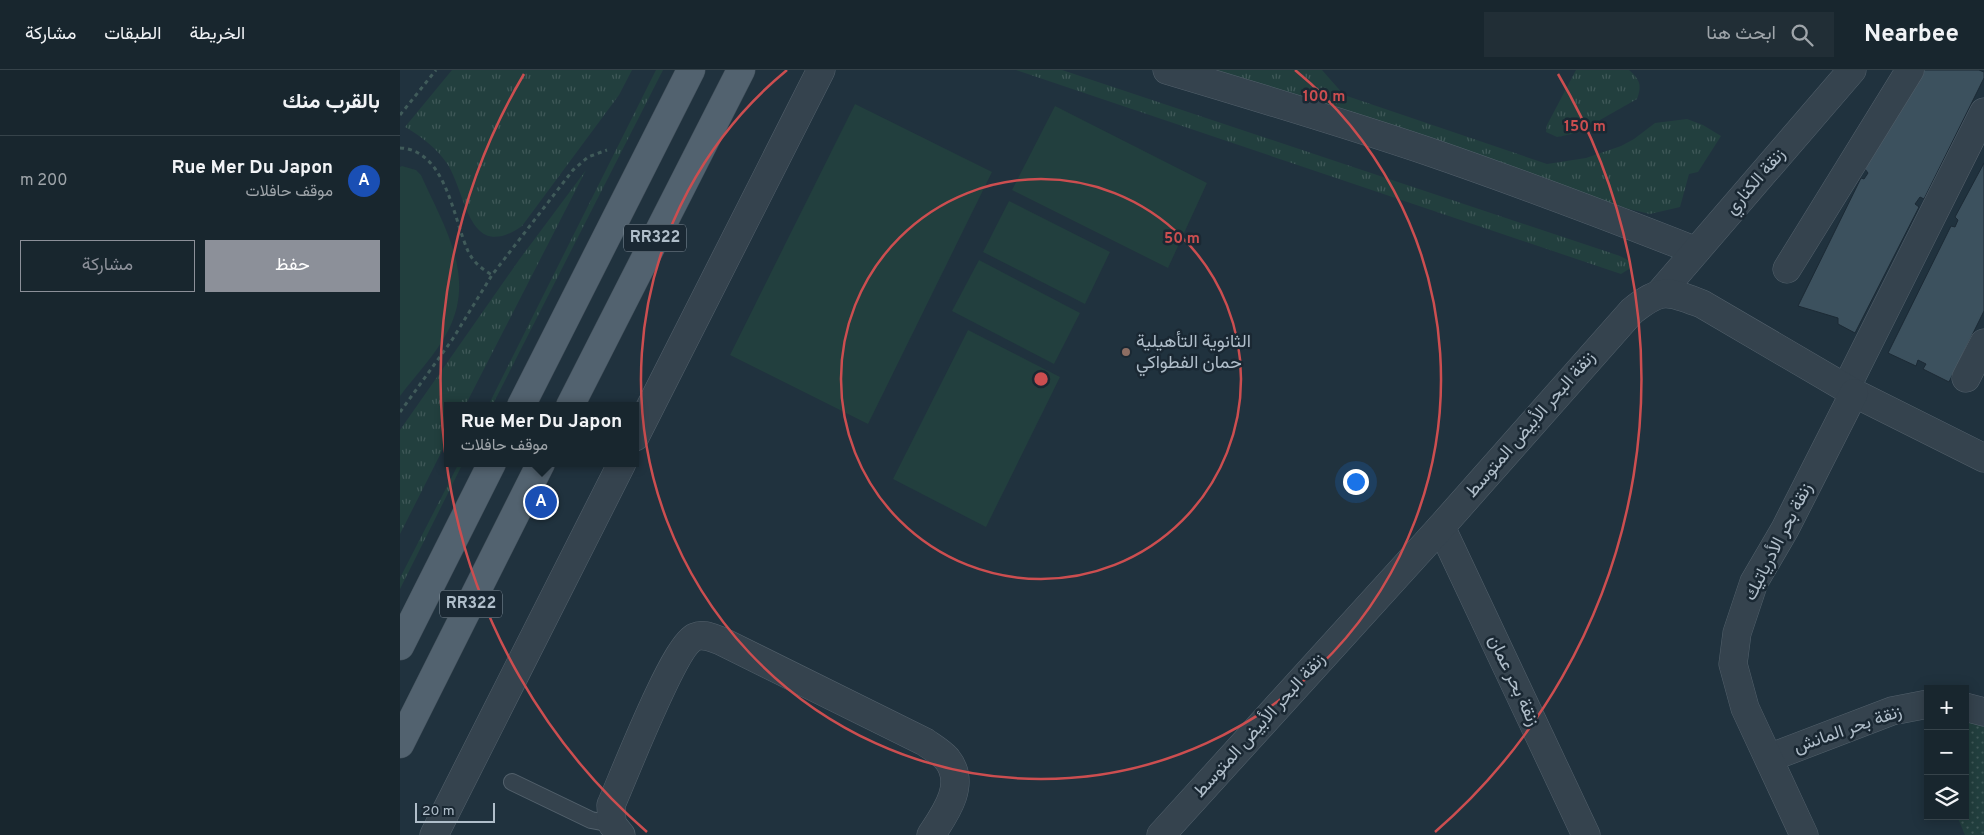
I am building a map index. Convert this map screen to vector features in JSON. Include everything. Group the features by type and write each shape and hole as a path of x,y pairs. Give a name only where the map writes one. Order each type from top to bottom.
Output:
{"main road":[{"name":"RR322","path":"523,402 691,70"},
{"name":"RR322","path":"572,402 741,70"},
{"name":"RR322","path":"400,646 490,467"},
{"name":"RR322","path":"400,744 539,467"}],"street":[{"path":"639,429 821,70"},
{"path":"1167,70 1291,107 1427,151 1562,199 1696,251"},
{"name":"زنقة الكناري","path":"1660,293 1852,70"},
{"path":"1787,269 1910,70"},
{"name":"زنقة بحر الأدرياتيك","path":"1804,835 1745,708 1733,664 1737,633 1754,582 1785,529 1984,112"},
{"path":"1660,293 1676,294 1702,304 1850,390 1984,458"},
{"name":"زنقة البحر الأبيض المتوسط","path":"1161,835 1441,527 1632,310 1660,293"},
{"path":"1966,378 1984,343"},
{"path":"434,835 620,467"},
{"name":"زنقة بحر عمان","path":"1441,527 1586,835"},
{"path":"616,830 611,806 658,696 684,646 694,637 703,635 721,641 925,742 946,758 954,774 954,792 948,809 931,835"},
{"name":"زنقة بحر المانش","path":"1769,758 1892,711 1924,705"},
{"path":"1969,708 1984,712"}],"lane":[{"path":"512,782 616,830"}],"path":[{"path":"400,115 436,70"},
{"path":"400,148 420,153 436,170 447,193 468,252 483,269 492,275"},
{"path":"400,412 452,340 492,275 573,170 588,157 607,150"}],"green space":[{"path":"452,70 632,70 619,95 522,226 504,235 491,236 480,231 472,221 444,159 429,143 405,127"},
{"path":"656,70 663,70 494,402 490,402"},
{"path":"1016,70 1062,70 1620,256 1628,260 1631,265 1629,269 1621,274"},
{"path":"1208,70 1322,70 1344,95 1547,164 1586,158 1621,146 1655,123 1687,119 1703,125 1721,136 1698,172 1689,174 1680,207 1650,214 1549,185"},
{"path":"1576,70 1629,70 1639,83 1639,94 1637,99 1577,133 1557,137 1546,132 1547,125"},
{"path":"855,104 992,172 868,424 730,355"},
{"path":"1055,106 1207,183 1168,268 1012,190"},
{"path":"400,167 416,170 421,175 439,213 454,251 458,270 459,290 456,310 443,340 400,396"},
{"path":"586,170 467,402 444,402 444,447 400,534 400,430 519,260"},
{"path":"1009,201 1110,252 1085,304 983,252"},
{"path":"979,260 1080,313 1054,364 952,311"},
{"path":"968,330 1060,377 986,527 893,479"},
{"path":"457,467 461,467 400,589 400,578"},
{"path":"1969,719 1984,721 1984,835 1965,835 1959,820 1969,820"}],"building":[{"path":"1921,70 1979,70 1984,72 1984,78 1924,199 1920,197 1915,204 1919,207 1855,333 1838,324 1838,318 1798,306 1861,178 1864,179 1868,173 1865,169"},
{"path":"1984,163 1984,311 1949,382 1923,369 1926,364 1918,360 1916,366 1888,353 1951,226 1955,227 1958,220 1955,217"}],"place":[{"name":"الثانوية التأهيلية حمان الفطواكي","path":"1126,352"},
{"name":"Rue Mer Du Japon","path":"541,502"}]}
